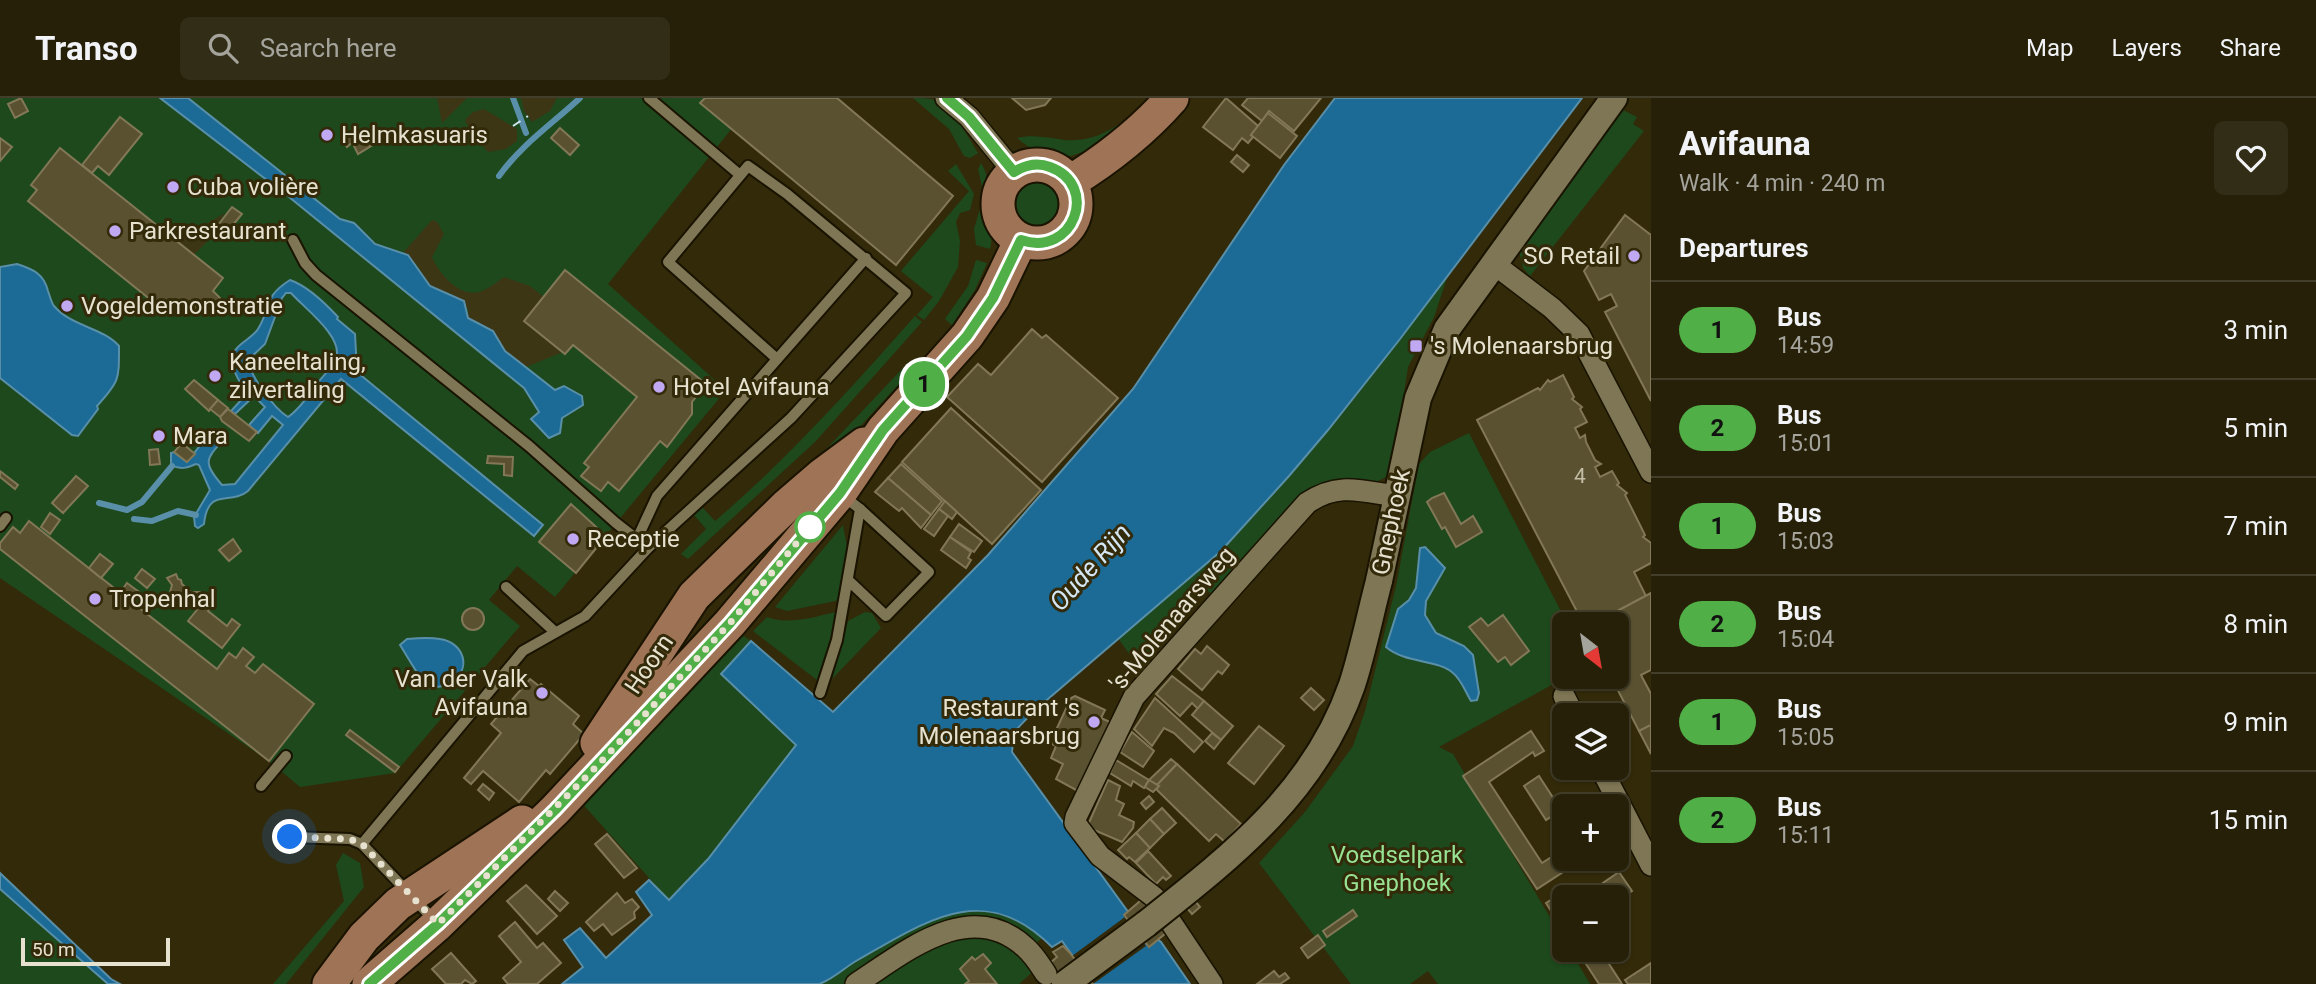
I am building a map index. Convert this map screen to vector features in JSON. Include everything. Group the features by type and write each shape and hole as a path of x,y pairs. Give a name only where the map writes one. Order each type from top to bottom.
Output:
{"main road":[{"path":"1070,182 1113,155 1149,124 1172,98"},
{"path":"1028,165 1044,165 1059,171 1070,182 1077,204 1070,226 1059,237 1044,243 1021,240 1008,231 998,208 999,192 1014,172 1028,165"},
{"name":"Hoorn","path":"329,984 364,937 410,894 523,822 552,798 596,743 694,596 822,475 883,430 967,336 993,298 1021,240"},
{"name":"Hoorn","path":"369,984 438,924 597,766 730,623 850,501 883,430"}],"street":[{"path":"946,98 969,117 1014,172"},
{"name":"Gnephoek","path":"1055,979 1146,924 1248,840 1304,778 1324,746 1352,685 1424,380 1447,329 1614,98"},
{"path":"1493,264 1552,308 1578,334 1651,472"},
{"name":"'s-Molenaarsweg","path":"1212,984 1154,897 1100,856 1081,833 1075,823 1076,817 1134,697 1307,503 1336,489 1395,496"},
{"path":"1564,696 1568,703"},
{"path":"1607,780 1651,864"},
{"path":"856,984 934,936 954,928 976,926 1004,933 1017,940 1055,979"}],"lane":[{"path":"649,98 740,175"},
{"path":"362,844 523,651 585,616 648,548 791,418 906,293 866,258 748,166 668,262 777,359"},
{"path":"293,240 305,263 316,275 529,446 648,548"},
{"path":"637,539 657,496 866,258"},
{"path":"820,693 837,640 848,580 850,501"},
{"path":"848,580 886,616 929,572 850,501"},
{"path":"506,587 555,632"},
{"path":"261,786 286,756"},
{"path":"290,837 350,839 362,844 438,924"}],"green space":[{"path":"0,98 756,98 608,284 726,390 555,597 517,566 489,600 520,626 395,773 300,787 269,761 0,578"},
{"path":"913,98 933,99 942,104 960,124 978,153 970,158 964,156 949,129"},
{"path":"1143,104 1149,110 1083,155 1082,152 1065,157 1048,155 1017,138 1088,138 1118,125"},
{"path":"1623,110 1637,117 1633,124 1644,131 1530,276 1523,268 1519,251 1614,114"},
{"path":"981,163 987,182 990,249 976,245 974,229 984,195 978,169"},
{"path":"956,164 974,194 970,210 960,213 956,222 960,241 958,267 939,301 924,320 917,315 933,297 901,271 969,191 948,171"},
{"path":"1037,182 1052,189 1059,204 1052,219 1037,226 1022,219 1015,204 1022,189"},
{"path":"976,260 987,263 975,290 952,325 945,319 968,286"},
{"path":"1448,275 1434,317 1408,367 1392,470 1386,477 1374,483 1339,479 1311,489 1214,596 1205,589 1137,665 1118,638 1221,551 1328,430"},
{"path":"915,316 922,322 815,442 688,559 681,554 706,529 694,515 697,510 703,508 715,521 742,497 818,422"},
{"path":"903,368 909,373 844,444 797,480"},
{"name":"Voedselpark Gnephoek","path":"1469,433 1561,612 1552,612 1552,685 1439,747 1453,754 1552,921 1552,962 1577,962 1590,984 1438,984 1428,971 1410,984 1351,984 1259,863 1305,812 1353,746 1365,711 1396,586 1419,464 1430,452"},
{"path":"843,525 847,547 840,600 787,611 775,607"},
{"path":"840,611 817,680 753,631 767,617 785,621"},
{"path":"865,612 872,613 881,628 832,679 848,621"},
{"path":"738,632 751,641 721,674 796,745 708,859 669,900 579,800"},
{"path":"343,853 360,863 364,887 286,984 273,984 344,901 336,865"},
{"path":"0,889 107,984 0,984"},
{"path":"971,910 1009,917 1027,925 1042,938 1033,946 987,922 855,976 843,984 819,984 913,929 953,913"},
{"path":"975,932 1017,947 1035,970 1019,984 869,984 906,958"}],"sand":[{"path":"437,98 467,98 442,123"},
{"path":"521,98 557,98 550,111 532,122 524,111"},
{"path":"484,109 517,129 517,141 506,149 488,152 470,131 465,120 473,112"},
{"path":"225,213 215,228 217,231 194,255 177,241"},
{"path":"432,220 437,222 444,234 432,257 450,282 471,293 485,290 504,277 530,286 544,297 524,322 563,352 526,367 505,351 493,331 468,318 468,309 453,295 430,286 416,264 403,253"}],"water":[{"path":"160,98 188,98 340,219 354,223 375,244 408,255 430,286 464,301 468,318 493,331 505,351 555,390 564,386 582,396 583,405 562,418 560,433 549,438 531,419 539,412 524,388 289,197"},
{"name":"Oude Rijn","path":"1335,98 1582,98 1400,339 1289,476 1221,551 1034,711 1014,732 1012,752 1137,924 1161,942 1190,984 1093,984 1062,941 1052,947 1027,926 1002,915 978,911 930,921 881,946 819,984 562,984 583,967 564,940 580,928 606,958 652,915 636,892 649,880 669,900 708,859 796,745 721,674 751,641 833,712 988,555 1133,389 1284,165"},
{"path":"17,264 41,276 53,304 61,313 104,335 119,346 117,379 78,436 72,435 0,378 0,267"},
{"path":"290,280 310,291 328,306 337,319 355,334 356,353 352,368 543,525 534,536 341,379 248,491 215,501 206,512 204,524 198,528 195,526 194,517 210,490 199,465 174,467 171,465 171,453 174,452 187,462 213,429 224,439 210,456 211,471 222,485 235,484 283,425 272,416 258,433 249,425 265,407 254,396 235,414 231,411 243,398 244,387 234,368 234,352 258,329 272,297","holes":["286,293 291,293 321,323 337,350 331,367 288,417 263,391 253,374 249,359 265,344 282,298"]},
{"path":"1425,547 1445,568 1426,601 1425,615 1436,633 1464,646 1473,655 1479,693 1477,700 1471,701 1453,673 1439,665 1403,656 1386,647 1398,609 1409,600 1416,588 1420,548"},
{"path":"436,638 454,644 462,655 463,667 460,674 450,684 429,688 400,645 407,639"},
{"path":"0,873 111,979 120,984 108,984 0,889"}],"pier":[{"path":"1125,917 1146,946 1093,984 1072,956"}],"building":[{"path":"21,98 28,111 15,118 8,104"},
{"path":"705,98 837,98 953,196 896,265 700,103"},
{"path":"1012,98 1051,98 1045,105 1026,110"},
{"path":"1226,98 1258,126 1248,143 1242,138 1233,150 1203,127"},
{"path":"1248,98 1321,98 1294,131 1269,111 1262,121 1242,105"},
{"path":"1268,113 1297,136 1280,158 1251,135"},
{"path":"120,117 142,134 109,175 98,166 92,173 82,165"},
{"path":"560,128 579,145 570,155 551,138"},
{"path":"354,131 360,136 347,147 342,139"},
{"path":"360,136 371,146 358,154 353,144"},
{"path":"0,138 12,147 0,161"},
{"name":"Parkrestaurant","path":"60,148 223,278 213,291 220,298 218,305 211,307 204,302 194,315 176,301 167,313 28,201 37,190 31,185"},
{"path":"1237,155 1249,165 1243,172 1231,162"},
{"path":"232,207 242,214 224,236 215,229"},
{"path":"1625,215 1651,235 1651,401 1605,312 1617,306 1611,294 1599,300 1584,271"},
{"path":"565,270 706,384 692,402 692,414 667,447 660,441 619,491 608,482 601,491 581,476 589,467 584,463 637,397 573,345 565,354 524,321"},
{"path":"1032,329 1042,338 1046,335 1118,398 1042,482 947,397 978,364 991,375"},
{"path":"1563,375 1574,397 1572,399 1582,407 1580,409 1587,422 1575,428 1580,438 1585,435 1595,460 1601,464 1595,467 1600,477 1612,471 1619,483 1617,485 1627,493 1625,495 1645,535 1643,537 1651,543 1651,563 1634,572 1646,596 1616,612 1577,612 1477,420 1538,388 1540,390 1548,380 1550,382"},
{"path":"194,380 218,400 209,411 185,389"},
{"path":"218,400 228,408 220,417 210,409"},
{"path":"951,408 1041,490 992,544 902,462"},
{"path":"228,409 257,432 249,441 222,421 220,417"},
{"path":"182,443 195,454 187,462 174,452"},
{"path":"158,449 160,464 150,465 149,450"},
{"path":"488,456 513,457 512,476 504,475 504,464 487,463"},
{"path":"901,464 942,501 931,515 888,478"},
{"path":"0,471 18,485 15,489 0,477"},
{"path":"76,476 88,486 63,513 52,503"},
{"path":"888,478 931,515 921,528 902,508 899,511 875,492"},
{"path":"1444,493 1461,524 1473,516 1482,532 1456,547 1427,502"},
{"path":"945,501 957,512 952,519 939,509"},
{"name":"Receptie","path":"571,504 606,536 576,573 539,542"},
{"path":"939,509 948,516 934,536 924,529"},
{"path":"50,513 60,520 50,534 41,527"},
{"name":"Tropenhal","path":"29,521 217,669 229,653 236,658 243,648 254,657 246,666 255,673 263,664 314,704 269,761 0,549 0,543 13,527 20,533"},
{"path":"959,524 982,541 974,552 950,537"},
{"path":"950,537 971,552 968,558 971,560 966,568 941,550"},
{"path":"233,539 241,551 229,561 219,550"},
{"path":"100,554 113,564 101,578 89,568"},
{"path":"142,569 155,579 147,588 135,578"},
{"path":"176,574 191,592 200,592 213,604 208,611 227,626 232,619 240,625 222,648 188,621 200,606 192,600 186,599 184,602 173,597 170,592 172,585 167,578"},
{"path":"127,583 139,592 131,602 120,593"},
{"path":"1651,593 1651,670 1641,675 1651,694 1651,725 1639,731 1629,712 1629,703 1624,703 1618,690 1629,690 1629,612 1615,612"},
{"path":"473,608 481,611 484,619 481,627 473,630 465,627 462,619 465,611"},
{"path":"1503,615 1529,651 1511,665 1505,657 1498,662 1469,627 1481,618 1488,626"},
{"path":"1207,646 1229,665 1222,674 1218,671 1202,690 1178,669 1195,649 1201,654"},
{"path":"1172,676 1204,701 1198,709 1192,703 1180,716 1156,694"},
{"path":"530,679 539,686 541,684 579,716 573,724 584,734 550,774 546,770 519,802 483,771 471,784 464,778 501,733 491,724"},
{"path":"1311,688 1324,700 1314,710 1301,698"},
{"path":"1075,696 1105,710 1101,718 1110,722 1078,791 1056,779 1063,764 1051,758 1056,746 1050,743 1071,698"},
{"path":"1155,698 1203,742 1194,752 1174,733 1164,728 1152,746 1134,729"},
{"path":"1204,701 1233,726 1221,740 1192,715"},
{"path":"1651,725 1651,754 1639,731"},
{"path":"1259,726 1284,746 1254,784 1228,763"},
{"path":"350,730 399,767 395,772 346,735"},
{"path":"1531,731 1544,751 1535,756 1533,752 1489,782 1542,863 1552,857 1552,871 1565,871 1537,889 1463,776"},
{"path":"1132,732 1154,751 1143,767 1120,752"},
{"path":"1212,733 1221,740 1214,749 1205,741"},
{"path":"1171,759 1177,764 1157,785 1149,780"},
{"path":"1116,760 1149,780 1144,788 1133,781 1131,786 1110,773"},
{"path":"1177,764 1241,824 1225,842 1216,834 1209,841 1156,789"},
{"path":"1539,776 1552,796 1552,816 1546,820 1524,786"},
{"path":"1108,780 1120,786 1116,800 1124,804 1119,815 1134,822 1133,828 1122,842 1087,827"},
{"path":"1149,780 1159,786 1153,792 1145,787"},
{"path":"483,784 494,793 489,800 478,790"},
{"path":"1149,796 1154,802 1146,809 1141,803"},
{"path":"1162,808 1176,823 1164,834 1150,819"},
{"path":"1150,819 1164,834 1150,848 1136,833"},
{"path":"1136,833 1150,848 1135,862 1129,857 1127,859 1118,850"},
{"path":"607,834 637,868 624,878 595,844"},
{"path":"1148,851 1171,876 1166,880 1163,877 1156,884 1136,863"},
{"path":"1619,872 1628,885 1600,885"},
{"path":"526,885 557,916 537,934 507,901"},
{"path":"555,891 568,903 560,911 548,899"},
{"path":"617,893 625,903 632,899 639,907 634,912 635,918 612,935 603,924 594,931 586,922"},
{"path":"1552,899 1552,912 1546,903"},
{"path":"1143,901 1166,933 1149,947 1124,915"},
{"path":"1195,901 1200,907 1192,914 1187,908"},
{"path":"1353,910 1357,916 1327,937 1323,931"},
{"path":"515,922 537,948 543,943 561,963 537,984 508,984 503,978 521,962 499,936"},
{"path":"1318,935 1325,945 1308,958 1301,948"},
{"path":"1063,946 1093,984 1064,984 1049,964 1057,957 1053,952"},
{"path":"451,953 476,981 472,984 465,980 461,984 446,984 432,969"},
{"path":"983,954 991,963 985,969 997,984 965,984 969,981 960,969 972,957 975,960"},
{"path":"1585,962 1608,962 1622,984 1599,984"},
{"path":"1651,963 1651,984 1628,984 1625,980"},
{"path":"1274,971 1279,977 1285,973 1289,978 1280,984 1257,984"}],"waterway":[{"path":"513,98 526,133"},
{"path":"499,176 527,144 580,98"},
{"path":"99,503 127,510 142,502 172,466"},
{"path":"134,519 152,521 178,511 196,515"}],"ferry route":[{"path":"513,126 528,116"}],"bus line":[{"name":"1","path":"369,984 438,924 555,810 730,623 840,493 883,430 967,336 993,298 1021,240 1044,243 1052,240 1065,232 1074,220 1076,197 1065,176 1052,167 1036,164 1014,172 969,117 947,98"}],"place":[{"name":"Helmkasuaris","path":"327,135"},
{"name":"Cuba volière","path":"173,187"},
{"name":"Parkrestaurant","path":"115,231"},
{"name":"SO Retail","path":"1634,256"},
{"name":"Vogeldemonstratie","path":"67,306"},
{"name":"'s Molenaarsbrug","path":"1416,346"},
{"name":"Kaneeltaling, zilvertaling","path":"215,376"},
{"name":"Hotel Avifauna","path":"659,387"},
{"name":"Mara","path":"159,436"},
{"name":"Receptie","path":"573,539"},
{"name":"Tropenhal","path":"95,599"},
{"name":"Van der Valk Avifauna","path":"542,693"},
{"name":"Restaurant 's Molenaarsbrug","path":"1094,722"}],"route":[{"path":"290,837 350,839 362,844 438,924 597,766 730,623 810,527"}]}
